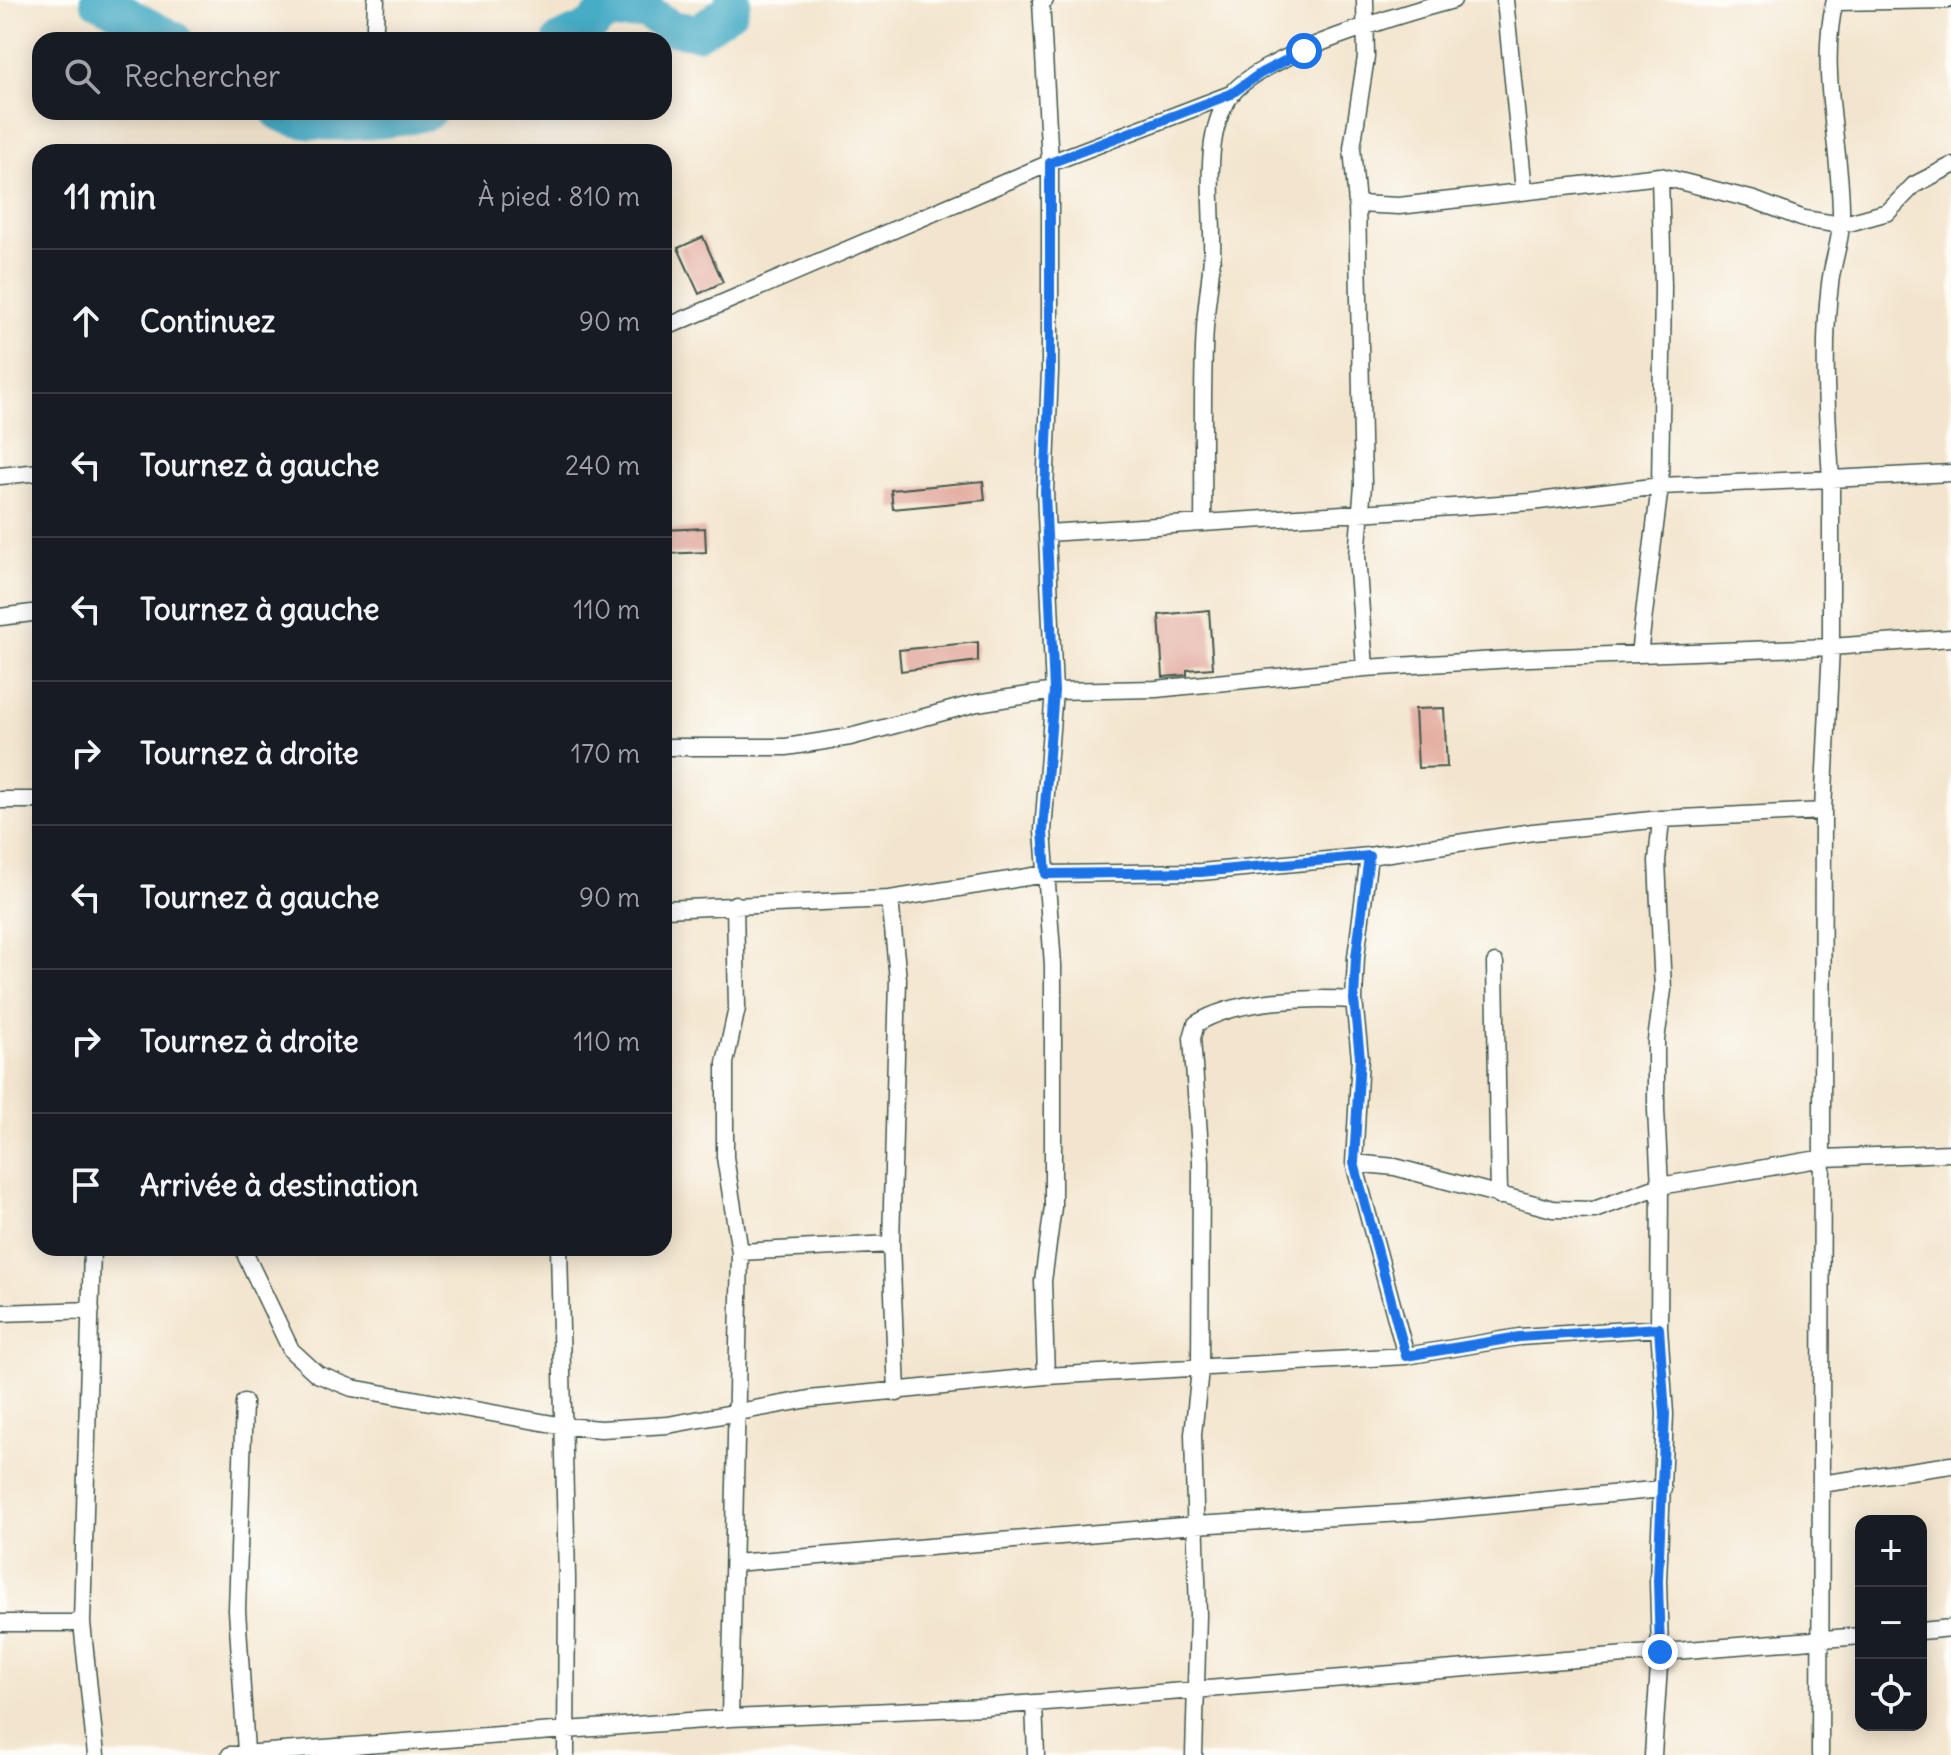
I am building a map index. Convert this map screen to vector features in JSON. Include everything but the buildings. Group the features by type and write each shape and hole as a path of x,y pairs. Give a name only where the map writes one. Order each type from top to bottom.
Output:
{"street":[{"path":"375,26 376,0"},
{"path":"1045,0 1041,1 1050,163 1047,533 1054,691 1043,831 1053,965 1053,1207 1043,1281 1046,1376"},
{"path":"1365,0 1368,25 1352,148 1357,204 1362,513 1357,556 1365,668"},
{"path":"672,325 1050,163 1231,94 1293,56 1368,25 1453,0"},
{"path":"1505,0 1524,190"},
{"path":"1820,1755 1823,811 1831,647 1831,479 1825,382 1830,284 1841,225 1830,101 1829,35 1835,1 1948,0"},
{"path":"1203,523 1205,327 1212,258 1211,159 1231,94"},
{"path":"1357,204 1399,206 1660,176 1754,200 1804,219 1841,225 1888,212 1914,185 1951,166"},
{"path":"1639,654 1660,486 1663,287 1660,176"},
{"path":"0,476 32,473"},
{"path":"1047,533 1531,502 1660,486 1951,473"},
{"path":"0,617 32,613"},
{"path":"672,747 786,747 921,720 977,703 1054,691 1156,689 1365,668 1831,647 1951,638"},
{"path":"0,800 32,800"},
{"path":"672,908 890,899 1046,874 1201,872 1369,856 1533,832 1661,819 1823,811"},
{"path":"1653,1755 1660,1652 1658,1581 1665,1414 1659,1328 1660,1186 1656,1110 1656,1040 1663,990 1657,861 1661,819"},
{"path":"1369,856 1354,1000 1360,1058 1354,1163 1406,1356"},
{"path":"890,899 898,979 891,1244 897,1393"},
{"path":"730,1718 734,1413 740,1252 725,1157 725,1063 737,1008 735,904"},
{"path":"1495,963 1499,1196"},
{"path":"1194,1755 1193,1434 1200,1370 1201,1162 1192,1038 1196,1024 1206,1017 1266,1003 1313,997 1354,1000"},
{"path":"1354,1163 1395,1167 1553,1209 1594,1210 1660,1186 1824,1158 1951,1153"},
{"path":"740,1252 891,1244"},
{"path":"92,1256 82,1623 96,1755"},
{"path":"246,1256 291,1350 317,1374 352,1388 564,1426 601,1429 668,1425 809,1399 897,1393 1046,1376 1200,1370 1406,1356 1519,1337 1659,1328"},
{"path":"559,1256 564,1426 566,1755"},
{"path":"0,1313 91,1310"},
{"path":"244,1402 237,1610 238,1754 403,1748 565,1730 730,1718 1034,1703 1855,1636"},
{"path":"1821,1484 1951,1465"},
{"path":"734,1563 1195,1525 1421,1512 1663,1489"},
{"path":"0,1623 82,1623"},
{"path":"1927,1630 1951,1628"},
{"path":"1034,1703 1036,1755"}],"waterway":[{"path":"98,0 160,32"},
{"path":"580,32 604,14 645,10 671,28 698,32 730,10 733,0"},
{"path":"304,120 330,123 381,120"}],"route":[{"path":"1304,51 1261,73 1231,94 1050,163 1047,239 1050,371 1045,492 1054,691 1043,831 1046,874 1201,872 1369,856 1356,957 1354,1000 1360,1058 1354,1163 1406,1356 1519,1337 1659,1328 1665,1414 1658,1581 1660,1652"}]}
